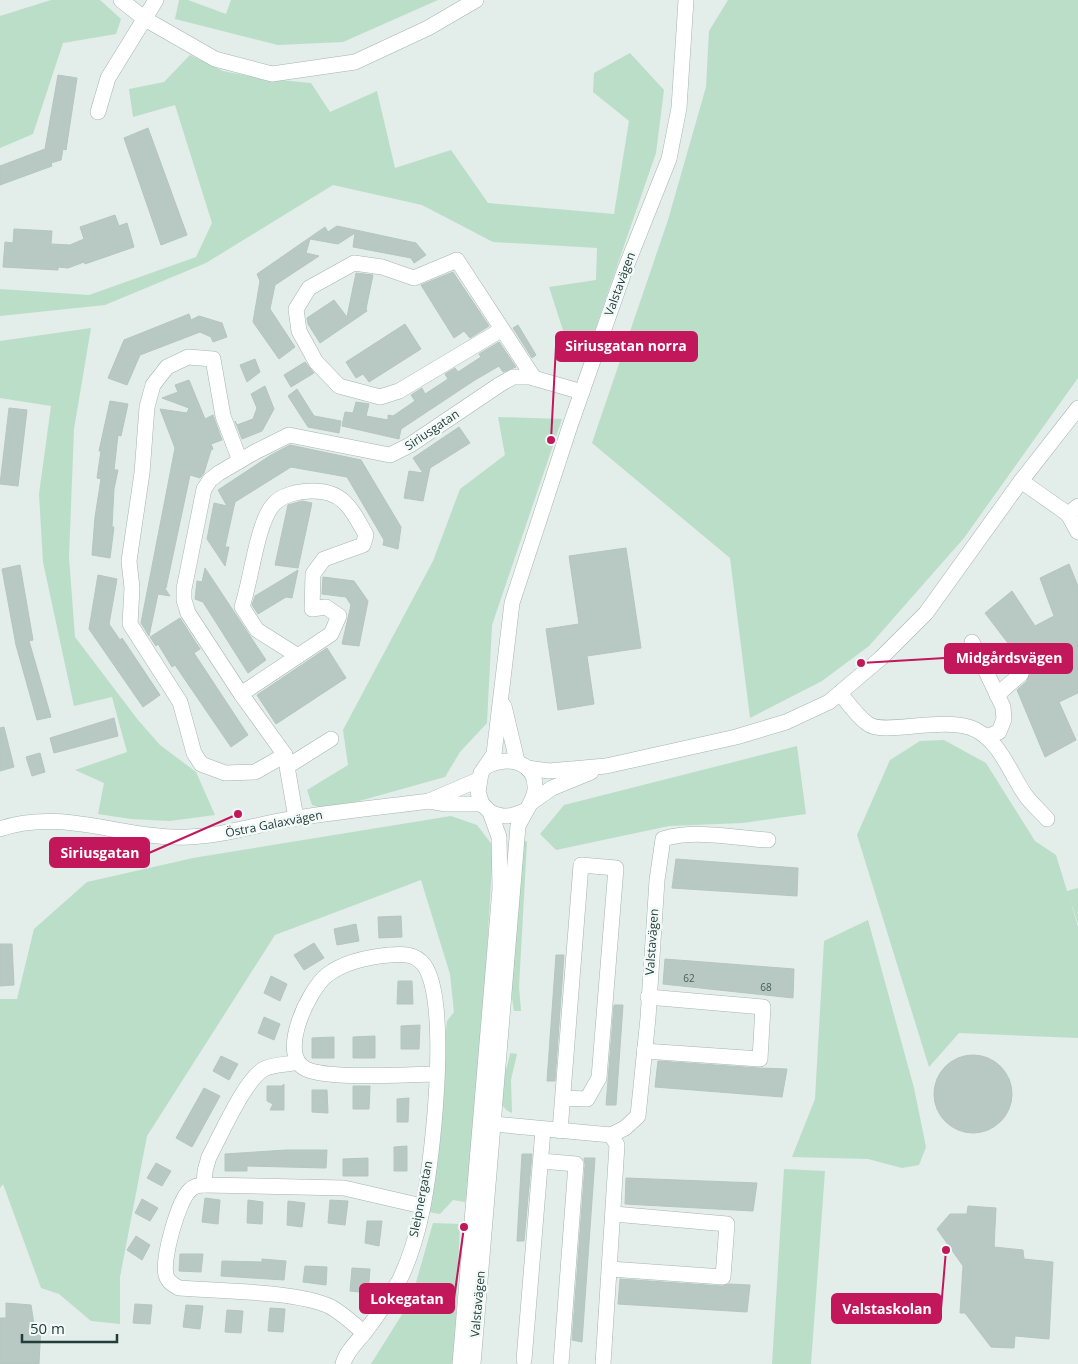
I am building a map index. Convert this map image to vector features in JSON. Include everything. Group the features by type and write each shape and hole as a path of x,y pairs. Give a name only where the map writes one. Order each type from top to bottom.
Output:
{"street":[{"path":"121,0 145,19 214,59 272,74 355,62 428,28 476,0"},
{"path":"98,112 108,78 156,0"},
{"name":"Valstavägen","path":"473,1364 500,889 499,838 478,792 478,780 494,754 512,603 624,272 668,159 679,108 683,66 683,4"},
{"path":"501,330 399,391 380,397 339,386 312,354 299,331 296,309 310,288 354,263 382,267 414,278 457,260 534,378"},
{"path":"240,461 223,416 213,359 188,357 167,367 153,385 148,407 142,474 129,561 132,588 130,624 180,702 194,754 202,764 225,773 255,772 286,761 331,740"},
{"name":"Siriusgatan","path":"296,818 286,761 188,613 184,595 204,489 210,480 240,461 289,435 390,456 514,377 534,378 582,392"},
{"path":"487,766 505,760 549,771 606,766 736,737 786,722 829,702 881,658 926,613 1021,481 1078,408"},
{"path":"1021,481 1073,510 1078,532"},
{"path":"241,694 298,656 331,634 339,616 326,607 312,609 313,574 324,559 363,545 366,535 347,502 322,490 297,491 273,504 264,522 249,589 242,607 257,630 298,656"},
{"path":"972,642 1003,707 1004,719 999,732 986,737"},
{"path":"983,665 1004,652 1021,674 997,695"},
{"path":"840,692 869,725 884,727 962,724 986,737 1008,765 1026,796 1047,819"},
{"name":"Valstavägen","path":"460,1364 518,826 535,790 533,778 522,765 502,698"},
{"path":"486,808 501,817 513,816 552,788 606,766"},
{"name":"Östra Galaxvägen","path":"0,829 35,821 59,821 136,834 186,838 211,836 296,818 429,801 478,780"},
{"name":"Östra Galaxvägen","path":"429,801 486,808"},
{"name":"Valstavägen","path":"611,1135 624,1128 638,1116 657,880 663,839 675,835 696,834 768,840"},
{"path":"560,1131 581,865 616,868 599,1078 587,1098 563,1098"},
{"name":"Sleipnergatan","path":"298,1062 294,1051 295,1036 312,994 326,976 340,967 358,960 404,954 415,957 423,963 430,976 436,1008 436,1074 431,1147 422,1206 409,1257 399,1281 343,1364"},
{"path":"644,1050 760,1059 764,1007 648,997"},
{"path":"204,1185 209,1157 252,1080 266,1068 285,1066 298,1062 305,1068 317,1073 436,1074"},
{"path":"487,1124 611,1135 617,1145 603,1364"},
{"path":"524,1360 543,1130"},
{"path":"541,1161 576,1164 561,1364"},
{"path":"364,1333 349,1319 330,1307 312,1301 179,1288 172,1284 166,1274 165,1264 176,1218 189,1190 204,1185 344,1188 422,1206"},
{"path":"610,1269 724,1277 727,1224 614,1214"}],"green space":[{"path":"51,0 100,0 121,19 116,34 63,43 33,134 0,148 0,16"},
{"path":"179,0 188,0 226,14 231,0 438,0 343,42 278,45 175,19"},
{"path":"728,0 1078,0 1078,378 964,538 869,646 822,681 750,718 730,558 592,443 668,220 706,87 709,31"},
{"path":"630,53 664,90 656,153 585,359 570,352 549,287 596,280 597,248 493,242 422,205 333,185 206,263 105,305 0,316 0,289 89,295 196,257 212,223 175,105 133,117 129,89 164,82 190,55 223,71 259,78 311,83 330,112 377,91 395,168 451,150 488,203 614,214 629,121 593,92 594,73"},
{"path":"91,328 74,429 69,557 75,637 138,720 160,745 196,772 215,815 170,821 131,819 98,814 104,783 75,770 127,752 112,697 74,706 43,562 39,494 51,406 0,398 0,341"},
{"path":"498,417 562,419 492,625 487,723 460,752 445,777 327,810 312,805 307,790 348,765 343,730 433,561 460,489 505,455"},
{"path":"944,740 986,763 1035,841 1056,855 1067,891 1078,888 1078,924 1070,899 1078,927 1078,1038 959,1033 929,1067 857,835 890,760 920,741"},
{"path":"797,746 806,814 743,823 669,826 556,850 540,834 564,805"},
{"path":"451,816 477,825 493,846 475,1166 465,1202 453,1200 440,1214 428,1212 447,1021 454,1012 450,974 421,880 275,935 147,1136 120,1277 120,1324 91,1321 59,1294 41,1288 3,1184 0,1188 0,999 17,999 34,929 87,882 193,858"},
{"path":"521,838 527,842 519,987 521,1011 514,1011 511,991"},
{"path":"868,920 914,1088 926,1147 919,1165 902,1168 868,1159 792,1157 815,1099 824,941"},
{"path":"510,1053 517,1054 511,1080 512,1113 505,1109 501,1095"},
{"path":"784,1169 825,1171 811,1364 772,1364"},
{"path":"433,1223 460,1224 454,1364 371,1364 411,1300"}],"building":[{"path":"58,75 77,78 66,150 63,149 61,160 51,163 52,166 0,185 0,166 45,149"},
{"path":"148,128 187,235 161,245 124,138"},
{"path":"115,215 119,226 127,223 134,247 85,264 84,262 68,268 58,267 58,270 3,267 5,242 13,243 14,229 52,231 51,244 70,245 84,239 80,227"},
{"path":"337,226 416,243 426,255 414,263 411,258 353,247 355,233 338,244 310,239 306,253 319,256 275,285 270,309 295,347 279,359 253,322 260,281 257,274 325,227 328,232"},
{"path":"453,272 489,326 470,338 464,331 454,338 421,285"},
{"path":"356,273 373,275 367,311 320,343 308,324 307,318 334,300 347,317"},
{"path":"189,314 191,320 199,316 222,323 227,337 213,342 211,337 200,332 140,355 127,385 108,378 124,340"},
{"path":"405,324 421,349 369,382 363,374 356,378 346,362"},
{"path":"518,325 536,355 532,358 513,328"},
{"path":"499,342 516,367 503,372 499,366 475,380 401,429 399,439 342,426 345,412 353,413 356,402 369,404 366,416 388,420 388,415 393,416 415,401 411,395 422,388 425,394 448,379 445,374 455,368 458,372 481,357 479,354"},
{"path":"255,359 260,372 247,382 240,365"},
{"path":"305,362 314,373 291,387 284,375"},
{"path":"189,380 205,419 213,415 222,440 211,444 213,449 211,450 204,473 200,478 190,475 166,588 164,587 170,596 158,594 149,636 141,623 175,448 160,409 187,413 189,408 162,398 178,392 175,385"},
{"path":"265,386 274,409 262,431 242,439 235,421 237,425 253,419 257,408 251,394"},
{"path":"297,389 314,416 341,421 339,433 308,427 288,396"},
{"path":"110,401 128,404 121,436 118,435 114,470 118,470 114,489 112,527 114,527 110,558 92,555 101,479 97,478 101,451 99,451"},
{"path":"9,408 27,410 18,486 0,484"},
{"path":"459,427 470,443 430,468 423,501 404,498 409,471 423,473 413,458"},
{"path":"290,445 361,460 401,527 398,549 383,545 384,540 347,477 291,467 235,502 225,547 229,547 225,566 207,539 214,503 227,506 218,490 271,455"},
{"path":"302,501 312,503 298,568 275,565 288,505"},
{"path":"626,548 641,648 587,656 594,704 558,710 546,629 579,624 569,556"},
{"path":"1069,564 1078,586 1078,693 1059,702 1076,740 1045,757 1017,690 1027,681 1030,672 985,613 1012,591 1035,626 1054,616 1040,578"},
{"path":"20,565 33,640 29,641 51,717 37,720 16,645 2,569"},
{"path":"205,568 266,660 248,673 203,602 195,599 197,581 202,582"},
{"path":"298,570 292,598 286,597 258,614 252,605 255,596"},
{"path":"98,575 117,579 109,624 120,640 122,638 160,695 143,707 89,629"},
{"path":"323,577 354,581 368,601 359,646 342,644 351,605 346,597 322,594"},
{"path":"180,618 200,649 194,653 248,735 231,747 175,665 172,667 158,644 156,646 150,637"},
{"path":"327,648 346,678 276,724 257,695"},
{"path":"114,718 118,736 54,753 50,738"},
{"path":"4,727 14,767 0,771 0,728"},
{"path":"40,753 45,772 32,776 26,757"},
{"path":"676,859 798,868 797,896 672,888"},
{"path":"401,916 402,937 379,938 378,917"},
{"path":"356,924 359,941 337,945 334,929"},
{"path":"314,943 324,958 304,970 294,955"},
{"path":"0,944 12,944 14,985 0,986"},
{"path":"556,955 564,955 555,1081 547,1081"},
{"path":"665,959 794,969 793,998 663,984"},
{"path":"271,976 287,984 280,1001 264,993"},
{"path":"398,981 412,981 413,1004 397,1004"},
{"path":"614,1005 623,1005 616,1105 606,1105"},
{"path":"264,1017 280,1024 274,1040 258,1033"},
{"path":"420,1025 419,1049 401,1049 401,1026"},
{"path":"375,1036 375,1058 353,1058 353,1037"},
{"path":"334,1037 334,1058 312,1058 312,1038"},
{"path":"973,1055 988,1058 1000,1067 1009,1079 1012,1094 1009,1109 1000,1121 988,1130 973,1133 958,1130 946,1121 937,1109 934,1094 937,1079 946,1067 958,1058"},
{"path":"221,1056 238,1064 229,1080 213,1071"},
{"path":"658,1061 787,1069 782,1097 655,1087"},
{"path":"284,1084 284,1110 270,1110 273,1104 267,1101 267,1086 282,1086"},
{"path":"353,1086 370,1086 369,1109 353,1109"},
{"path":"204,1088 220,1096 192,1147 176,1138"},
{"path":"312,1090 327,1090 328,1113 312,1112"},
{"path":"409,1098 408,1122 397,1122 397,1099"},
{"path":"407,1146 407,1171 394,1171 394,1147"},
{"path":"286,1150 327,1150 326,1168 247,1166 247,1171 225,1171 225,1154"},
{"path":"522,1154 532,1154 524,1241 517,1241"},
{"path":"368,1158 368,1176 343,1176 343,1159"},
{"path":"584,1158 595,1158 582,1342 572,1340"},
{"path":"156,1163 171,1171 162,1186 147,1178"},
{"path":"626,1178 757,1183 753,1211 625,1204"},
{"path":"205,1198 220,1200 218,1224 202,1222"},
{"path":"142,1199 158,1208 150,1221 135,1213"},
{"path":"248,1200 263,1202 262,1224 247,1223"},
{"path":"330,1200 348,1201 345,1225 328,1223"},
{"path":"288,1201 305,1203 302,1227 287,1225"},
{"path":"968,1206 996,1208 994,1247 1023,1250 1024,1259 1053,1262 1049,1339 1015,1336 1014,1348 991,1347 965,1313 960,1313 963,1266 937,1229 950,1214 967,1214"},
{"path":"367,1221 382,1221 379,1246 365,1243"},
{"path":"136,1236 150,1245 142,1260 127,1250"},
{"path":"180,1254 203,1254 201,1272 179,1271"},
{"path":"262,1259 286,1261 284,1280 221,1276 222,1261 262,1262"},
{"path":"305,1266 327,1267 326,1285 303,1282"},
{"path":"352,1268 370,1269 368,1293 350,1291"},
{"path":"620,1279 722,1286 729,1284 750,1285 747,1312 618,1304"},
{"path":"6,1303 31,1305 34,1324 41,1325 39,1364 0,1364 0,1318 6,1318"},
{"path":"135,1304 152,1305 150,1324 133,1323"},
{"path":"186,1305 203,1306 200,1329 183,1327"},
{"path":"270,1308 285,1309 283,1332 268,1331"},
{"path":"227,1310 243,1311 241,1333 225,1332"}],"place":[{"name":"Siriusgatan norra","path":"551,440"},
{"name":"Midgårdsvägen","path":"861,663"},
{"name":"Siriusgatan","path":"238,814"},
{"name":"Lokegatan","path":"464,1227"},
{"name":"Valstaskolan","path":"946,1250"}]}
